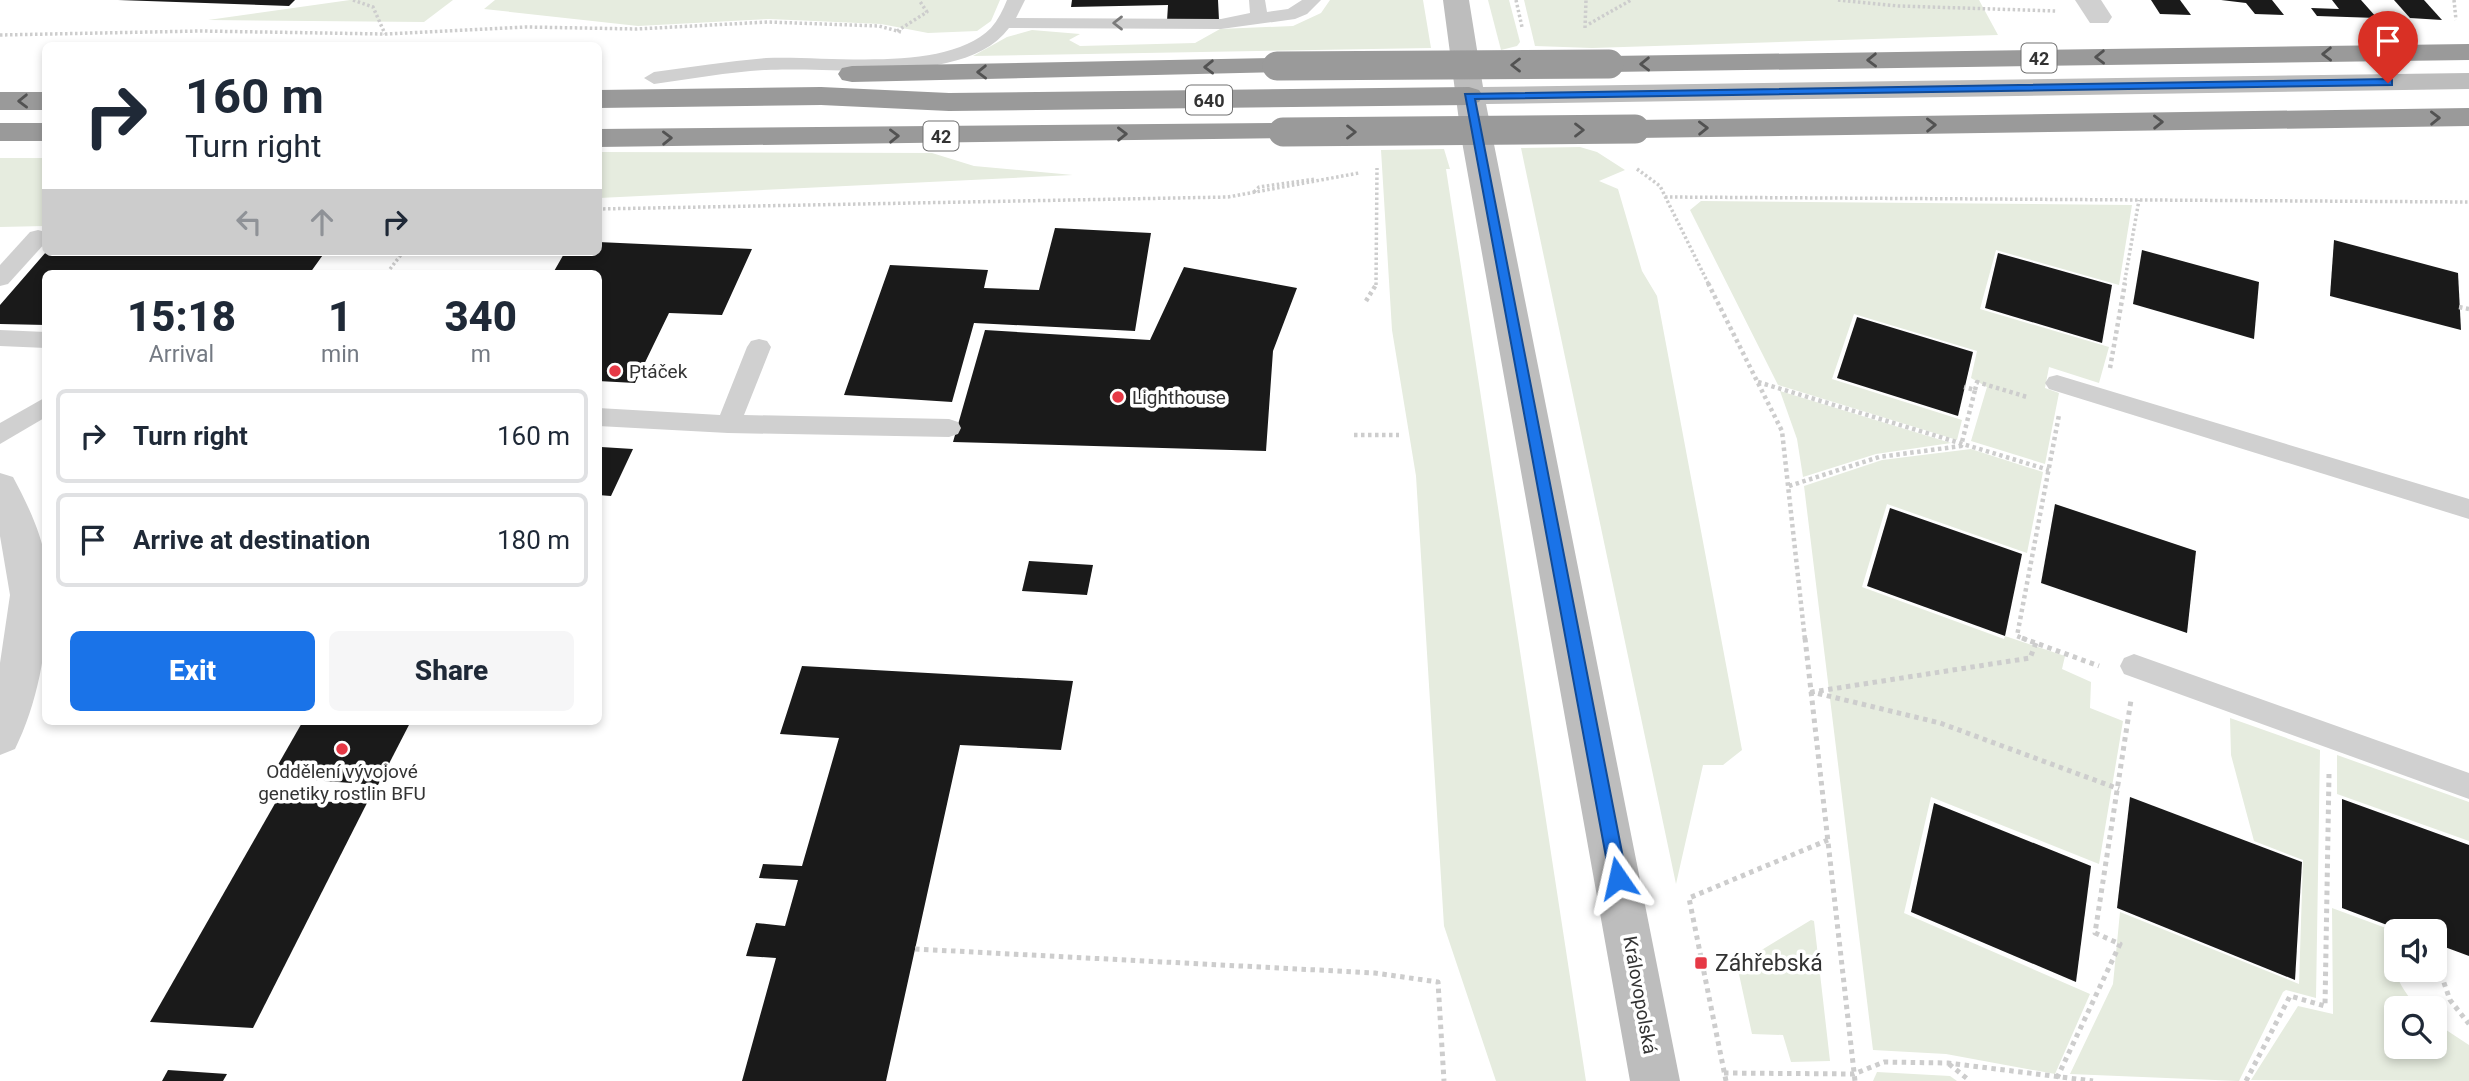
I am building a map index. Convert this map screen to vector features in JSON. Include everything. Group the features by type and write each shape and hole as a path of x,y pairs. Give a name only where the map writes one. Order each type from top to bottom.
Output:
{"highway":[{"name":"42","path":"602,82 654,78 1277,66 2469,52"},
{"name":"640","path":"602,99 821,96 949,102 1469,96"},
{"path":"0,101 42,101"},
{"name":"640","path":"602,119 816,115 949,102"},
{"name":"42","path":"602,138 1635,130 2469,117"},
{"path":"0,132 42,132"}],"street":[{"name":"Královopolská","path":"1456,0 1469,96 1656,1081"},
{"name":"640","path":"1469,96 2469,81"},
{"path":"0,487 16,521 30,596 20,665 0,737"}],"lane":[{"path":"654,78 767,64 914,62 954,55 990,38 1005,23 1016,0"},
{"path":"1051,23 1057,0"},
{"path":"1152,24 1153,0"},
{"path":"1005,23 1221,24 1258,9 1296,14 1303,11 1312,0"},
{"path":"0,279 38,237"},
{"path":"0,338 42,340"},
{"path":"728,424 759,347"},
{"path":"2061,392 2469,509"},
{"path":"0,435 42,407"},
{"path":"602,417 728,424 948,428"},
{"path":"2133,679 2469,786"}],"path":[{"path":"353,0 373,7 385,34"},
{"path":"897,31 927,12 919,0"},
{"path":"1586,25 1631,0"},
{"path":"1838,0 1899,6 2094,8"},
{"path":"2444,20 2456,20 2454,0"},
{"path":"0,35 201,31 385,34 527,27 637,29 768,22 879,26"},
{"path":"602,209 1228,197 1252,193 1259,187 1377,170"},
{"path":"1854,1078 1782,431 1665,197 2469,202"},
{"path":"2113,345 2139,200"},
{"path":"389,270 400,256"},
{"path":"2459,307 2469,309"},
{"path":"1758,382 2049,470"},
{"path":"1962,444 1977,382 2061,392 2017,636 2022,638"},
{"path":"1964,387 1975,390"},
{"path":"1354,435 1399,435"},
{"path":"1789,486 1878,457 1962,444"},
{"path":"1812,692 2030,658 2036,643"},
{"path":"2057,1078 2120,944 2095,933 2119,789 2133,679"},
{"path":"1812,692 1940,723 2119,789"},
{"path":"2246,1081 2290,996 2325,1006 2329,762"},
{"path":"1726,1081 1689,898 1828,839"},
{"path":"915,949 1375,973 1438,982 1444,1081"},
{"path":"2444,982 2450,1000 2469,1024"},
{"path":"1724,1073 1854,1078 1884,1062 1948,1063 2093,1081"},
{"path":"1948,1063 1970,1081"}],"shaded area":[{"path":"350,0 453,0 424,22 208,20"},
{"path":"495,0 1000,0 991,21 977,31 928,33 881,24 769,19 638,26 484,9"},
{"path":"1330,0 1423,0 1431,48 973,56 1007,37 1032,30 1080,34 1069,40 1080,46 1195,43 1220,29 1293,26 1321,13"},
{"path":"1488,0 1509,0 1520,42 1517,46 1501,50"},
{"path":"1524,0 1979,0 1998,35 1592,48 1535,46"},
{"path":"1580,147 1597,152 1625,170 1599,181 1618,189 1642,271 1657,296 1742,750 1723,765 1703,765 1676,884 1521,148"},
{"path":"1444,149 1450,169 1446,169 1586,1081 1496,1081 1444,926 1416,476 1392,330 1381,150"},
{"path":"602,152 932,153 974,166 1073,175 602,198"},
{"path":"0,158 42,158 42,226 0,227"},
{"path":"1701,201 2132,205 2119,285 1996,250 1980,309 2109,347 2099,383 2049,367 2045,388 2059,393 2045,464 1971,441 1987,387 1971,378 1977,351 1854,314 1832,379 1962,420 1957,440 1778,385 1690,210"},
{"path":"1780,391 1951,443 1876,454 1803,477 1797,439"},
{"path":"1971,449 2043,472 2027,553 1887,504 1862,587 2004,639 2005,636 2065,656 2062,669 2091,682 2090,708 2123,721 2099,864 1931,797 1904,913 2090,994 2055,1074 1946,1054 1873,1050 1804,486 1882,460"},
{"path":"2230,718 2320,750 2316,998 2286,990 2283,992 2239,1081 2070,1074 2113,984 2120,912 2299,984 2303,860 2254,841 2231,755"},
{"path":"2337,755 2469,802 2469,841 2337,794"},
{"path":"2332,908 2384,927 2384,982 2400,982 2408,996 2384,996 2384,1059 2447,1059 2447,1031 2469,1045 2469,1081 2251,1080 2298,1006 2333,1014"},
{"path":"1811,920 1814,921 1830,1061 1791,1062 1783,1035 1752,1034 1737,965"},
{"path":"1877,1072 1950,1076 1957,1081 1873,1081"}],"building":[{"path":"118,0 295,0 289,6"},
{"path":"1072,0 1218,0 1219,20 1167,21 1168,5 1071,7"},
{"path":"2151,0 2180,0 2191,15 2160,14"},
{"path":"2221,0 2272,0 2284,15 2255,14 2246,3"},
{"path":"2332,0 2361,0 2377,18 2317,16 2311,8 2339,9"},
{"path":"2394,0 2424,0 2442,20 2410,18"},
{"path":"1055,228 1151,233 1135,331 974,323 952,402 844,395 890,265 988,270 984,288 1039,290"},
{"path":"2334,240 2458,273 2461,330 2330,296"},
{"path":"602,242 752,249 722,315 669,313 635,383 602,381 602,270 555,270 563,256 602,256"},
{"path":"2142,250 2259,282 2254,339 2133,304"},
{"path":"1998,253 2112,285 2102,343 1985,308"},
{"path":"43,256 322,256 312,270 42,270 42,325 0,324 0,305"},
{"name":"Lighthouse","path":"1184,267 1297,288 1273,351 1266,451 953,442 985,330 1150,340"},
{"path":"1857,317 1973,352 1958,416 1837,378"},
{"path":"602,447 633,449 611,496 602,495"},
{"path":"2055,504 2196,551 2187,633 2041,583"},
{"path":"1890,508 2022,554 2005,636 1867,586"},
{"path":"1029,561 1093,565 1087,595 1022,591"},
{"path":"802,666 1073,681 1061,750 960,745 886,1081 742,1081 776,958 746,956 756,923 785,926 798,880 759,878 763,864 802,866 839,738 780,734"},
{"name":"Oddělení vývojové genetiky rostlin BFU","path":"301,725 409,725 378,785 271,777"},
{"path":"2130,797 2302,862 2295,980 2117,908"},
{"path":"2342,799 2469,845 2469,956 2447,948 2447,919 2384,919 2384,924 2342,908"},
{"path":"277,800 367,803 253,1028 150,1022"},
{"path":"1934,803 2091,866 2076,982 1911,912"},
{"path":"168,1070 227,1074 223,1081 162,1081"}],"place":[{"name":"Ptáček","path":"615,371"},
{"name":"Lighthouse","path":"1118,397"},
{"name":"Oddělení vývojové genetiky rostlin BFU","path":"342,749"},
{"name":"Záhřebská","path":"1701,963"}],"route":[{"path":"1618,878 1469,96 2388,83"}]}
